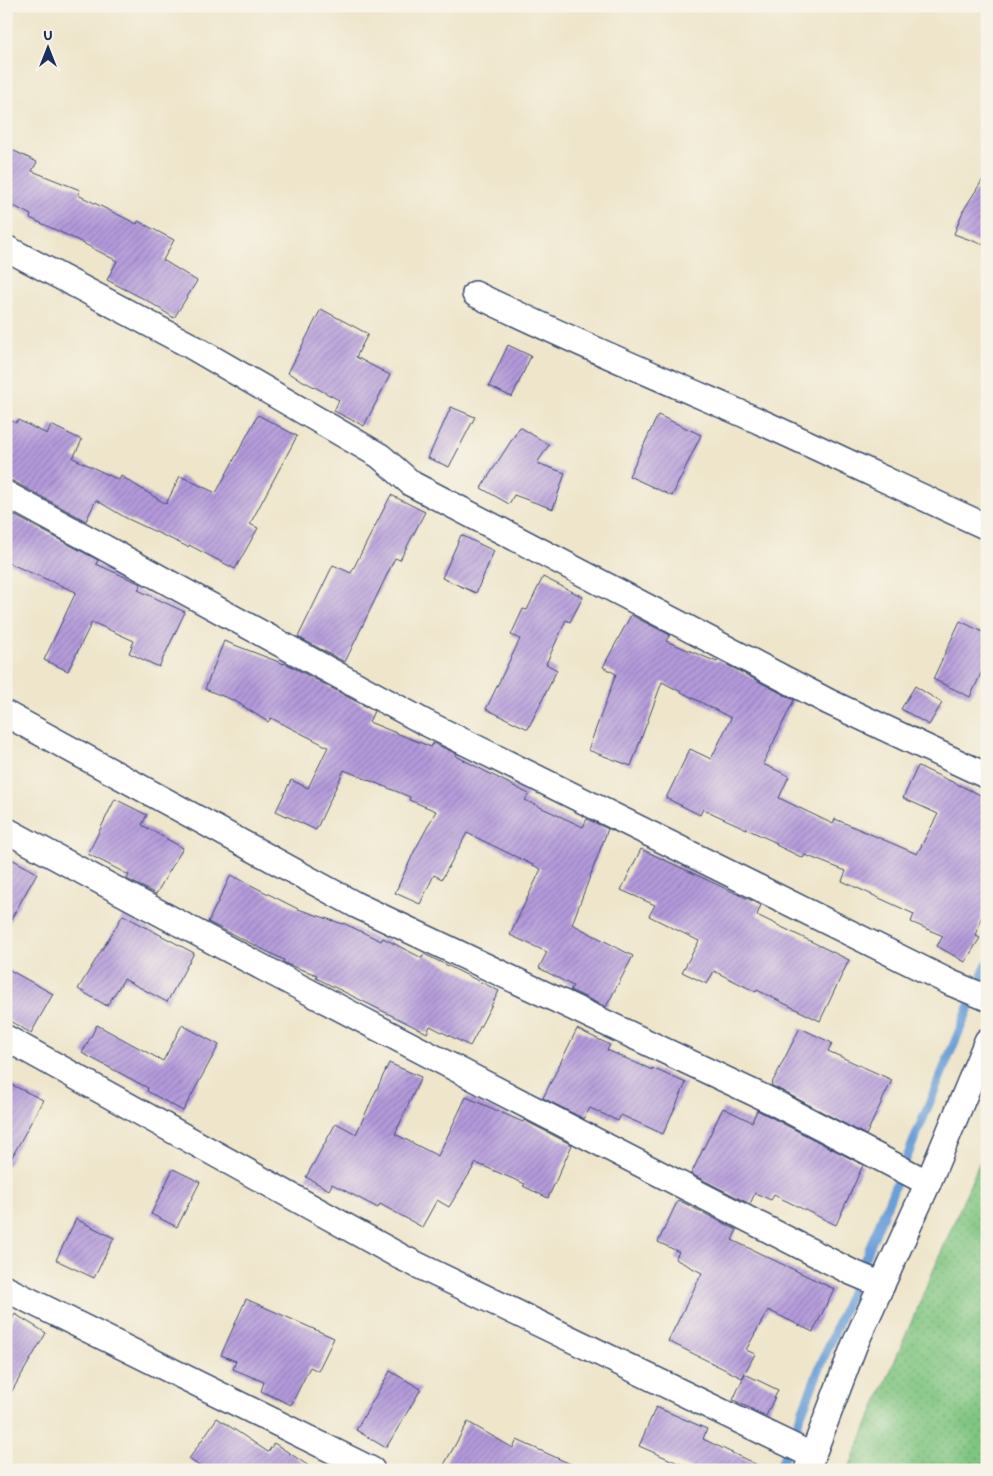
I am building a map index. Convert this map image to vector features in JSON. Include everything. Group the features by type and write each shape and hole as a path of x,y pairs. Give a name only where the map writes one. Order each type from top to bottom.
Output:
{"street":[{"path":"6,248 191,346 380,456 412,484 829,702 987,776"},
{"path":"475,294 542,327 755,420 987,527"},
{"path":"6,494 424,722 951,983 987,998"},
{"path":"6,714 356,905 771,1101 922,1180"},
{"path":"6,830 514,1099 851,1272 878,1284"},
{"path":"6,1038 403,1258 770,1436 808,1459 922,1180 987,1041"},
{"path":"6,1289 372,1470"}],"green space":[{"path":"987,1145 987,1470 848,1470"}],"building":[{"path":"6,147 37,162 32,171 80,190 78,195 137,224 138,221 174,240 163,260 197,281 174,318 148,301 107,280 117,261 30,218 31,215 14,206 6,220"},
{"path":"987,173 987,246 954,234 963,211"},
{"path":"321,309 368,334 356,357 390,375 364,426 334,411 339,400 288,373"},
{"path":"508,345 531,356 512,397 489,386"},
{"path":"451,407 475,417 449,467 428,458"},
{"path":"258,415 297,436 250,524 258,528 235,569 189,545 188,547 126,518 96,500 86,521 13,481 6,480 6,418 16,423 18,420 47,434 51,425 82,440 73,458 119,480 121,476 166,504 180,476 216,493"},
{"path":"658,415 701,435 672,496 629,476"},
{"path":"520,427 549,445 537,463 565,473 553,509 514,495 509,504 481,488"},
{"path":"391,495 425,512 400,560 395,558 345,662 298,637 333,565 351,573"},
{"path":"6,511 98,560 96,564 141,584 138,590 185,612 159,667 129,653 134,641 92,622 68,671 44,660 76,592 6,562"},
{"path":"461,535 494,551 476,593 442,578"},
{"path":"543,577 583,597 570,622 566,620 546,664 557,670 528,729 486,709 520,639 511,635 523,609 527,610"},
{"path":"631,615 670,635 666,641 717,662 718,660 794,700 763,764 789,776 779,798 833,824 835,819 917,854 938,814 903,798 918,766 987,798 987,897 976,936 980,938 965,962 937,946 943,936 911,922 914,914 842,881 846,871 805,855 803,858 776,845 777,843 703,809 700,815 666,798 690,749 711,759 731,718 662,682 631,766 588,750 616,674 603,667"},
{"path":"960,621 987,634 987,661 970,697 933,679"},
{"path":"224,641 285,663 374,711 369,722 431,747 433,743 457,754 456,756 529,794 525,800 583,827 587,819 608,829 572,924 633,956 606,1007 570,990 573,986 539,968 547,952 510,935 541,869 467,833 442,879 434,875 420,904 395,893 436,811 409,800 410,797 344,770 316,830 276,811 291,780 308,788 328,747 271,718 268,722 235,701 205,689"},
{"path":"915,686 942,703 929,725 901,709"},
{"path":"115,799 147,815 142,825 183,848 156,894 127,879 129,875 88,854"},
{"path":"641,849 761,905 757,915 849,960 820,1021 714,971 707,984 682,972 699,941 649,916 655,905 621,890"},
{"path":"6,856 37,873 6,928"},
{"path":"231,875 298,909 343,923 381,941 383,938 422,958 424,954 499,991 470,1046 430,1026 427,1033 316,978 317,975 289,965 283,962 284,960 208,922"},
{"path":"123,915 194,953 167,1002 124,979 107,1006 78,989"},
{"path":"6,968 53,994 31,1033 6,1019"},
{"path":"97,1025 163,1061 182,1025 219,1045 183,1111 147,1091 148,1088 82,1053"},
{"path":"800,1028 832,1043 828,1051 892,1080 866,1135 771,1085"},
{"path":"577,1029 610,1045 607,1050 686,1083 663,1134 621,1115 618,1121 590,1108 584,1119 543,1098"},
{"path":"389,1063 421,1077 395,1134 438,1156 466,1097 523,1122 524,1120 572,1145 548,1198 523,1186 525,1184 476,1163 449,1207 437,1200 422,1227 380,1204 378,1208 332,1184 329,1190 306,1177 336,1123 356,1134"},
{"path":"6,1082 43,1100 6,1168"},
{"path":"723,1108 752,1122 757,1110 863,1165 836,1225 774,1195 771,1200 755,1193 750,1204 691,1174"},
{"path":"173,1169 200,1182 177,1227 151,1214"},
{"path":"678,1200 737,1230 732,1240 834,1289 813,1332 768,1310 746,1350 755,1354 742,1378 668,1341 702,1273 675,1259 679,1252 658,1242"},
{"path":"76,1219 114,1238 94,1278 56,1260"},
{"path":"246,1299 334,1338 318,1371 310,1367 291,1405 261,1391 264,1382 233,1369 236,1361 221,1355"},
{"path":"15,1314 46,1333 6,1401 6,1329"},
{"path":"390,1371 421,1389 386,1448 356,1430"},
{"path":"745,1374 778,1390 766,1416 733,1400"},
{"path":"656,1407 707,1429 703,1439 768,1470 694,1470 639,1446"},
{"path":"217,1418 268,1452 274,1443 315,1470 205,1470 189,1459"},
{"path":"468,1422 513,1448 517,1440 584,1470 441,1470"}],"waterway":[{"path":"779,1470 987,964"}]}
